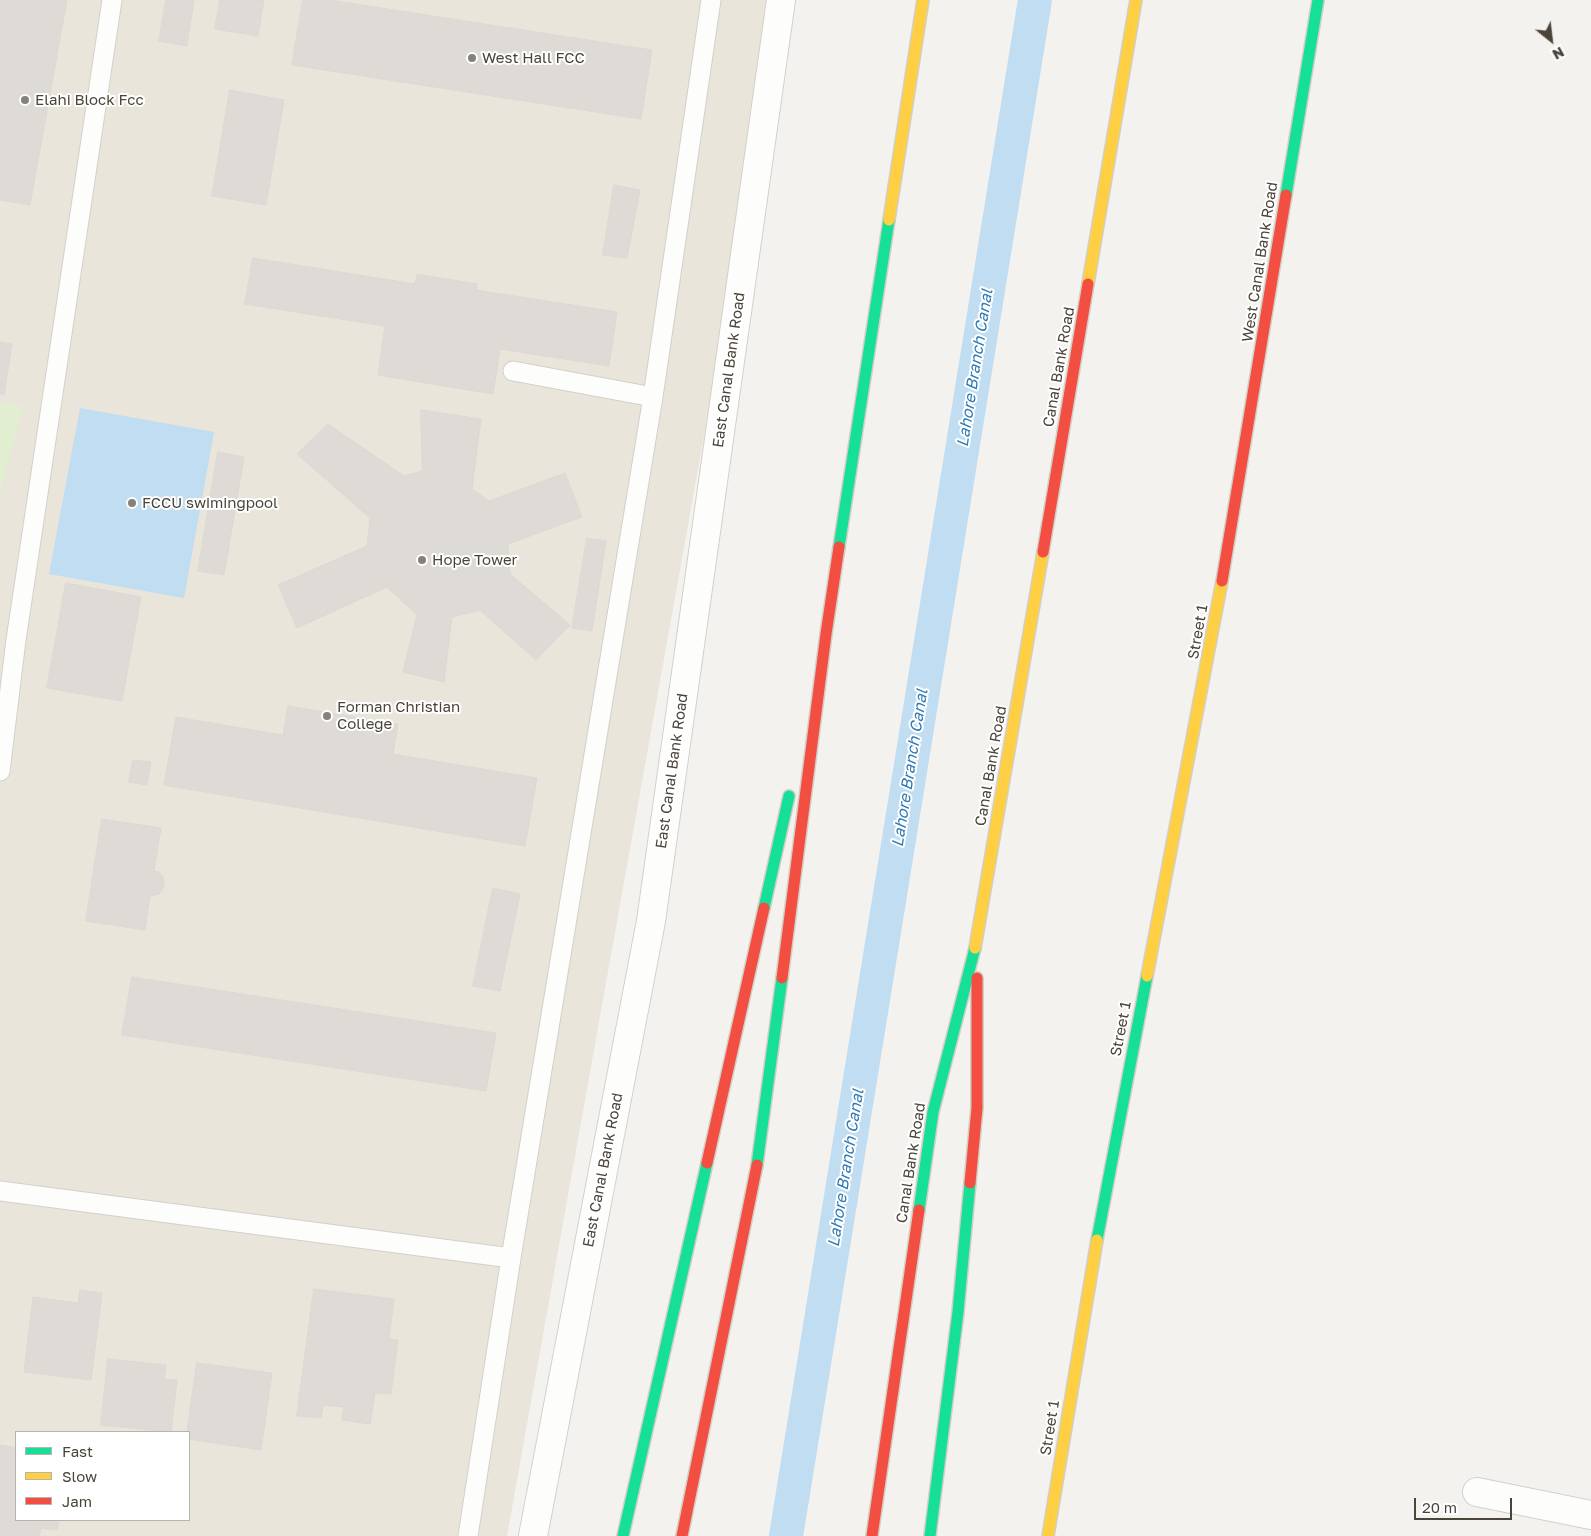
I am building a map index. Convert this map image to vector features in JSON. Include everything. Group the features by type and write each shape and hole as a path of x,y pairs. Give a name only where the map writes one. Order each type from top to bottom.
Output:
{"main road":[{"path":"682,1536 761,1145 826,634 923,0"},
{"name":"Canal Bank Road","path":"872,1536 933,1112 977,939 1136,0"},
{"name":"West Canal Bank Road","path":"1231,529 1318,0"},
{"name":"Street 1","path":"1048,1536 1108,1174 1198,713 1231,529"},
{"path":"798,760 826,634"},
{"path":"623,1536 791,789"},
{"path":"930,1536 958,1312 978,1108 977,939"}],"street":[{"name":"East Canal Bank Road","path":"533,1536 651,920 781,0"},
{"path":"1477,1492 1591,1515"}],"lane":[{"path":"0,770 16,640 112,0"},
{"path":"468,1536 511,1258 653,397 711,0"},
{"path":"513,371 653,397"},
{"path":"0,1191 511,1258"}],"shaded area":[{"name":"Forman Christian College","path":"0,0 782,0 507,1536 0,1536"}],"green space":[{"path":"0,402 23,406 0,494"}],"water":[{"name":"FCCU swimingpool","path":"80,408 214,432 184,598 49,574"}],"building":[{"name":"Elahi Block Fcc","path":"0,0 67,0 30,205 0,200"},
{"path":"166,0 194,0 187,46 159,41"},
{"path":"220,0 264,0 258,36 215,29"},
{"name":"West Hall FCC","path":"303,0 330,0 652,50 641,119 292,65"},
{"path":"230,90 284,100 266,205 212,196"},
{"path":"614,185 640,190 627,258 603,255"},
{"path":"253,258 415,284 417,274 477,284 476,290 617,312 609,366 500,349 493,394 378,375 385,326 245,304"},
{"path":"0,342 12,344 4,395 0,394"},
{"name":"Hope Tower","path":"421,410 481,419 472,489 489,501 565,473 582,517 508,544 510,574 570,625 536,660 480,610 452,617 444,682 403,672 417,615 387,587 297,628 278,585 367,546 370,518 297,454 328,424 404,476 422,471"},
{"path":"218,452 244,457 224,575 198,571"},
{"path":"587,538 606,541 592,631 572,628"},
{"path":"66,583 141,597 122,701 47,688"},
{"path":"288,706 398,724 393,754 537,778 525,846 164,785 176,717 283,735"},
{"path":"133,760 151,762 147,785 129,782"},
{"path":"102,819 161,828 154,871 159,872 163,877 164,887 159,894 150,896 145,930 86,921"},
{"path":"493,888 520,894 500,991 473,986"},
{"path":"132,977 496,1033 486,1091 122,1035"},
{"path":"314,1289 394,1299 389,1339 398,1340 391,1394 375,1393 370,1424 342,1420 344,1407 323,1405 321,1418 297,1416"},
{"path":"80,1290 102,1293 91,1380 24,1372 33,1297 78,1303"},
{"path":"108,1359 166,1365 164,1379 177,1380 171,1431 101,1425"},
{"path":"197,1363 272,1373 261,1450 190,1439 190,1431 187,1431"},
{"path":"1,1445 15,1448 15,1521 59,1521 57,1530 41,1528 39,1536 0,1536"}],"waterway":[{"name":"Lahore Branch Canal","path":"786,1536 1035,0"}],"traffic: fast":[{"path":"1286,195 1318,0"},
{"path":"839,547 889,220"},
{"path":"764,908 789,796"},
{"path":"919,1210 933,1112 975,948"},
{"path":"1097,1240 1147,976"},
{"path":"757,1165 782,978"},
{"path":"623,1536 707,1163"},
{"path":"930,1536 958,1312 970,1183"}],"traffic: slow":[{"path":"889,220 923,0"},
{"path":"1088,284 1136,0"},
{"path":"975,948 1043,552"},
{"path":"1147,976 1222,581"},
{"path":"1048,1536 1097,1240"}],"traffic: jam":[{"path":"1222,581 1286,195"},
{"path":"1043,552 1088,284"},
{"path":"782,978 839,547"},
{"path":"707,1163 764,908"},
{"path":"970,1183 977,1108 977,978"},
{"path":"682,1536 757,1165"},
{"path":"872,1536 919,1210"}],"place":[{"name":"West Hall FCC","path":"472,58"},
{"name":"Elahi Block Fcc","path":"25,100"},
{"name":"FCCU swimingpool","path":"132,503"},
{"name":"Hope Tower","path":"422,560"},
{"name":"Forman Christian College","path":"327,716"}]}
